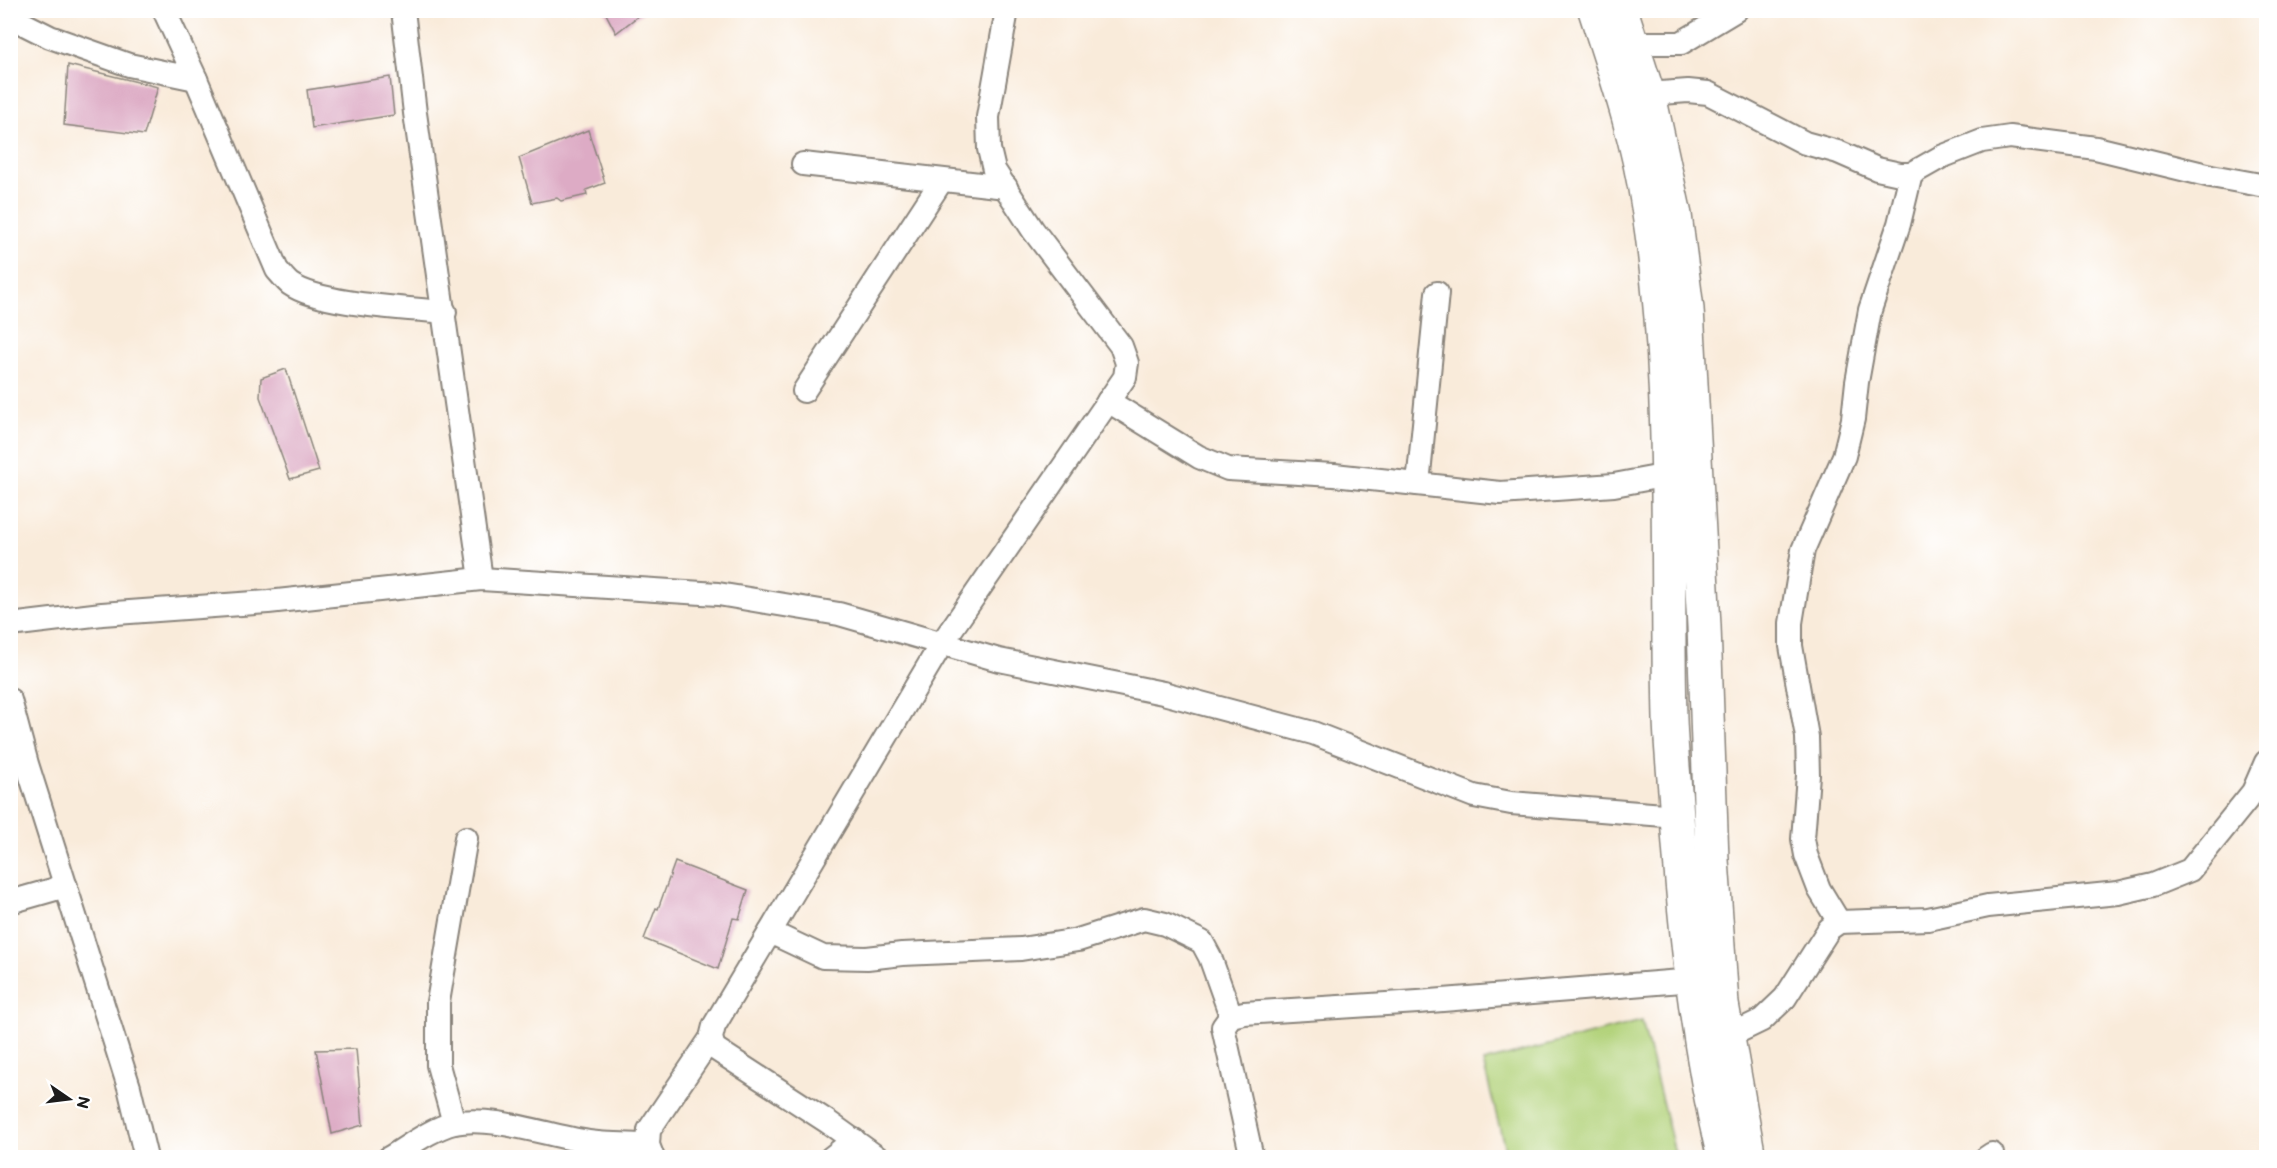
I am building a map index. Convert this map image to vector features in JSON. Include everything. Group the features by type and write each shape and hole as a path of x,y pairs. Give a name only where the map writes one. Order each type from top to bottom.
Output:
{"main road":[{"path":"1595,10 1629,114 1648,206 1661,301 1668,475 1670,722 1686,934 1703,1051 1724,1158"},
{"path":"1621,10 1648,94 1675,215 1687,309 1704,626 1712,860 1722,1004 1749,1158"}],"street":[{"path":"164,10 196,79 277,270 290,284 345,302 445,312"},
{"path":"404,10 415,113 481,579"},
{"path":"389,1158 429,1134 454,1124 479,1122 526,1128 586,1142 651,1151 649,1130 711,1038 714,1026 942,643 1125,377 1127,363 1121,346 1033,230 994,170 989,149 988,117 1007,10"},
{"path":"1632,43 1681,42 1736,10"},
{"path":"10,17 50,37 129,65 196,79"},
{"path":"1648,94 1688,91 1708,93 1805,143 1838,152 1877,169 1911,174 1941,157 1982,141 2010,137 2096,148 2211,176 2266,186"},
{"path":"803,164 1006,187"},
{"path":"1839,922 1820,890 1806,855 1803,839 1808,775 1807,737 1791,646 1791,623 1803,550 1844,456 1853,419 1870,310 1899,224 1911,174"},
{"path":"804,390 942,180"},
{"path":"1418,484 1437,293"},
{"path":"1108,401 1199,457 1228,469 1334,475 1500,493 1614,485 1668,475"},
{"path":"10,625 102,614 268,602 481,579 718,594 839,614 999,660 1163,693 1313,733 1474,796 1521,804 1677,816"},
{"path":"10,700 17,730 129,1087 146,1158"},
{"path":"1727,1037 1762,1020 1785,998 1829,929 1839,922 1928,919 1988,906 2118,893 2153,885 2190,870 2253,792 2266,762"},
{"path":"454,1124 438,1065 438,1002 466,838"},
{"path":"10,902 66,886"},
{"path":"770,932 824,957 867,958 902,954 1021,949 1078,940 1144,919 1165,924 1202,942 1210,957 1231,1016"},
{"path":"1252,1158 1223,1027 1231,1016 1244,1013 1694,980"},
{"path":"711,1038 714,1048 878,1158"},
{"path":"831,1158 854,1140"}],"green space":[{"path":"1642,1021 1676,1157 1507,1157 1483,1062"}],"building":[{"path":"604,10 646,10 616,33"},
{"path":"68,65 158,87 144,135 64,125"},
{"path":"390,77 394,115 312,128 307,90"},
{"path":"588,130 605,183 586,190 587,195 561,201 557,198 532,203 519,158"},
{"path":"286,369 319,471 290,479 260,397 261,378"},
{"path":"675,862 748,890 739,919 733,918 718,969 644,939"},
{"path":"356,1049 363,1125 332,1134 316,1050"}]}
